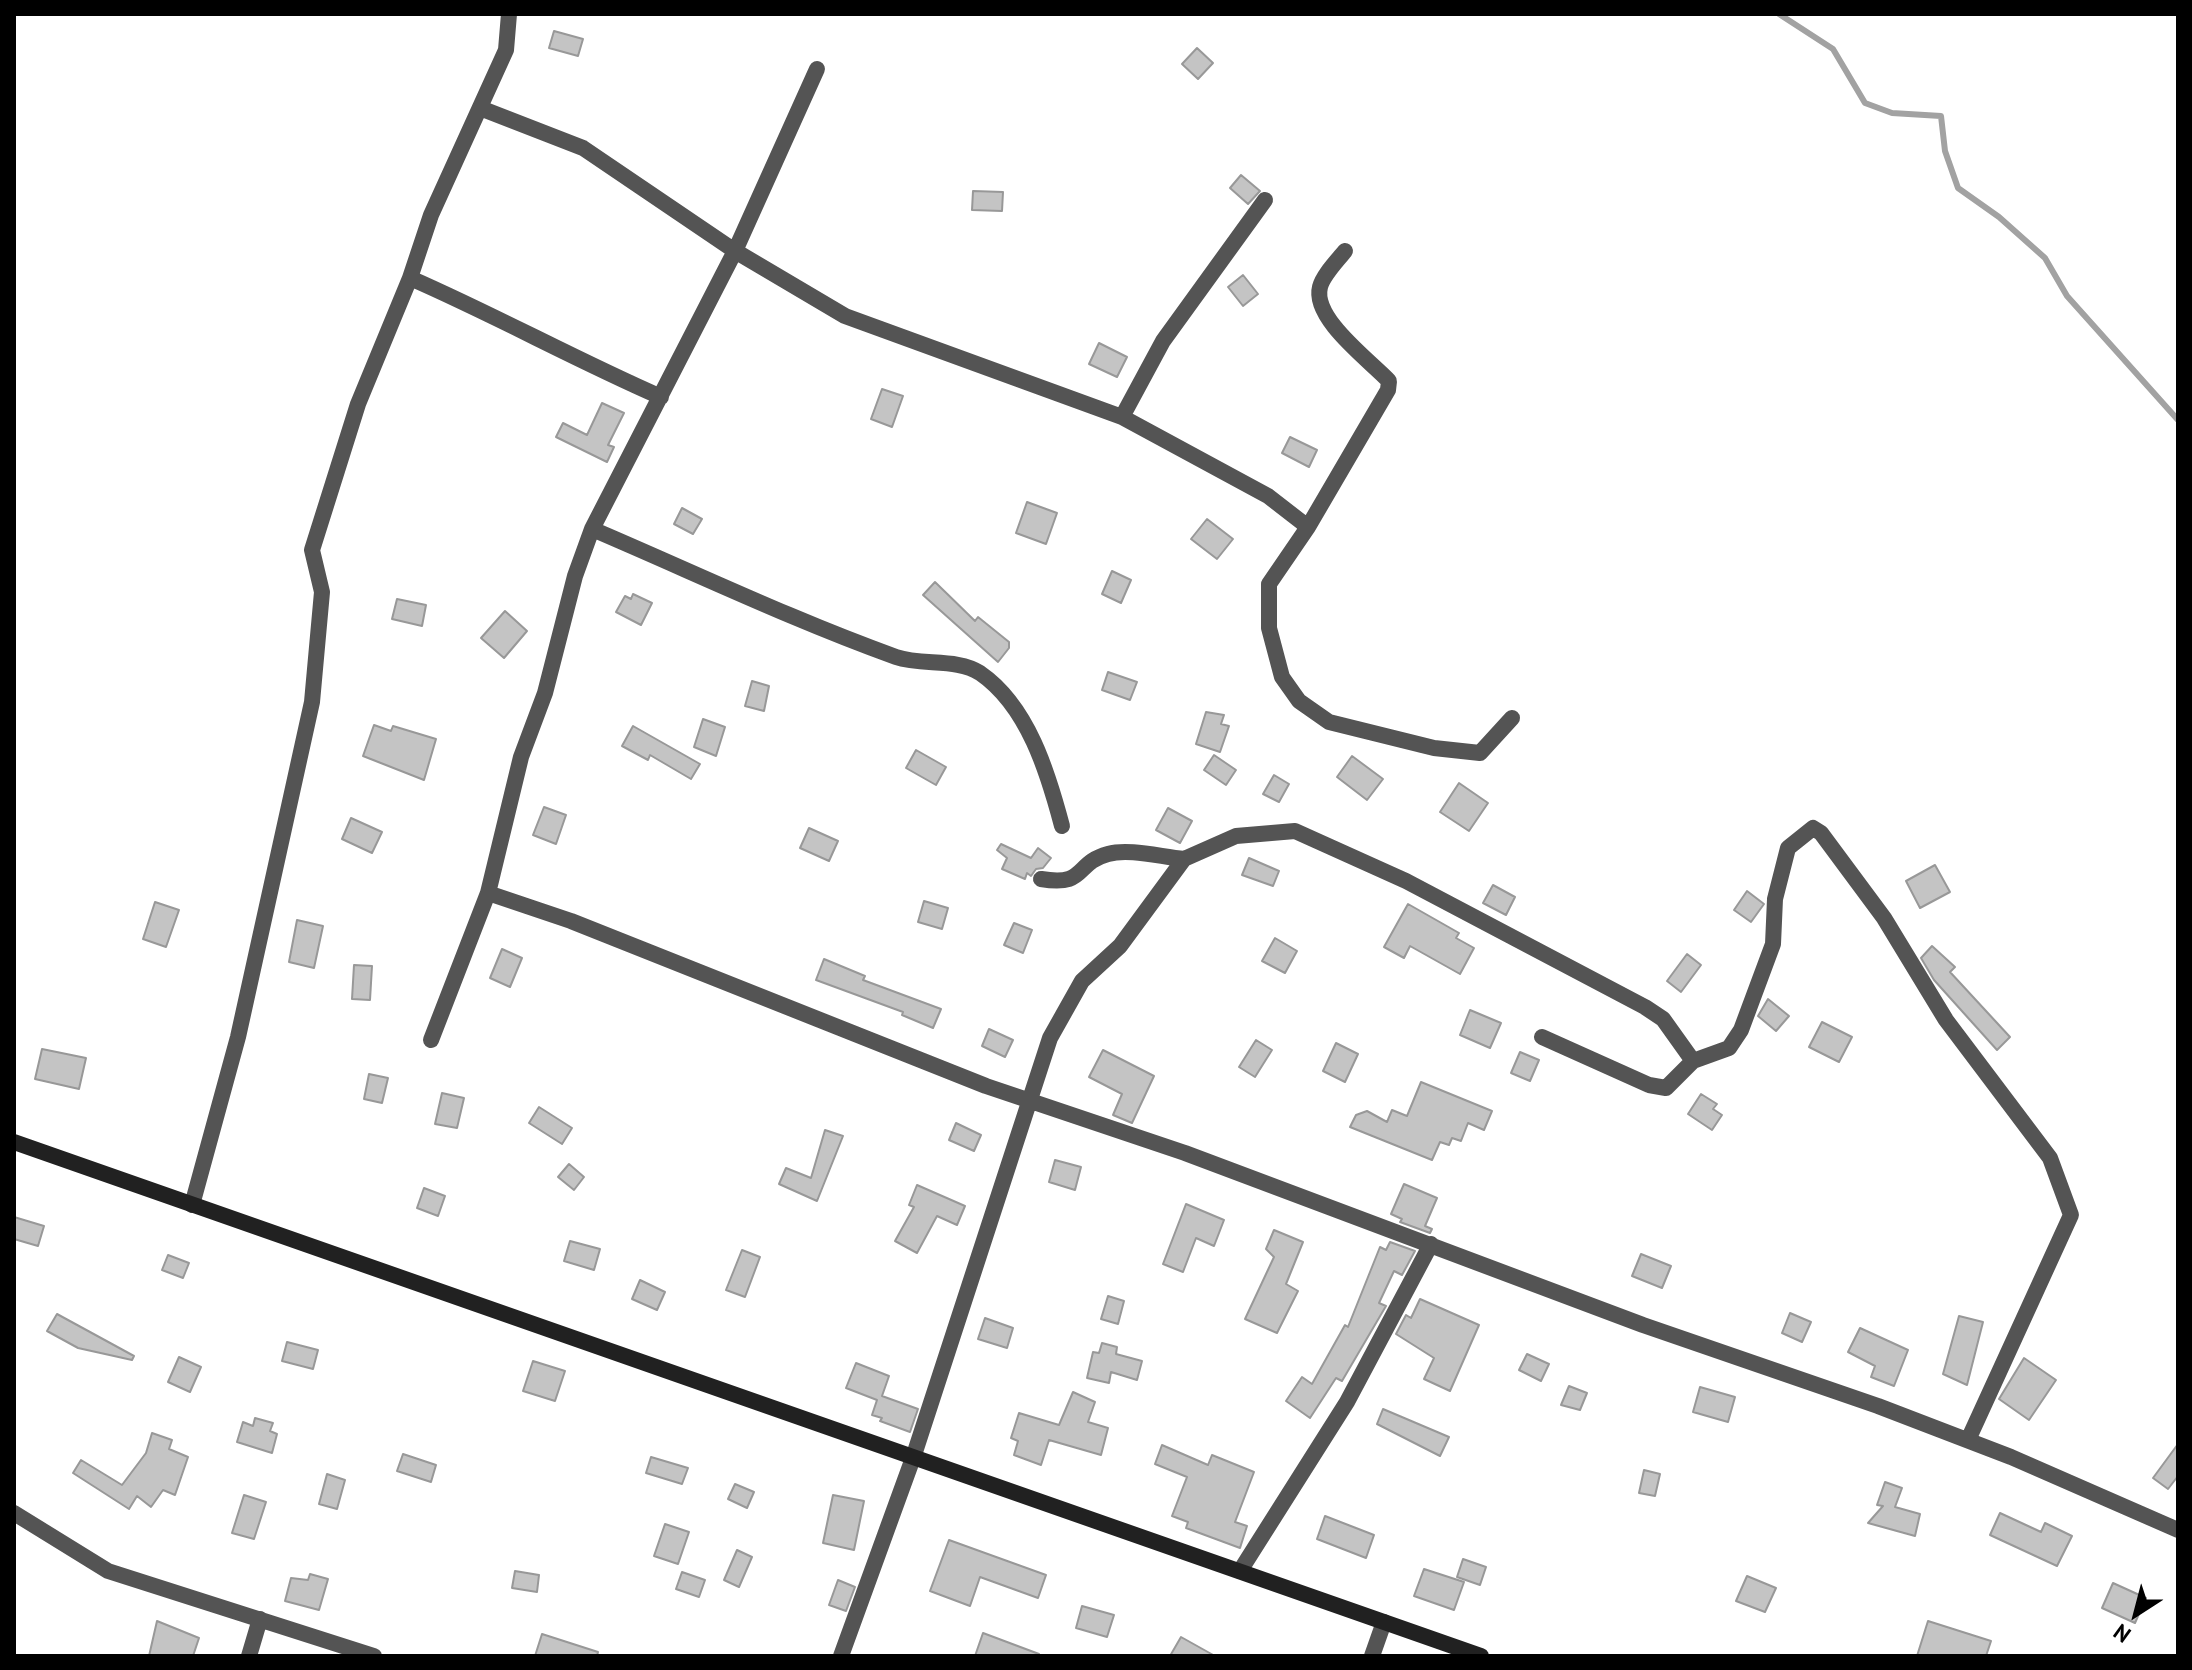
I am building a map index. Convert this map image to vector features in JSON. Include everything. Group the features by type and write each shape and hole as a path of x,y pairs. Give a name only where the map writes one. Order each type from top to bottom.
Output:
{"main road":[{"path":"14,1142 1481,1656"}],"street":[{"path":"192,1205 238,1037 312,702 322,592 312,550 358,404 410,278 431,215 506,50 509,14"},
{"path":"431,1040 488,893 521,757 545,693 575,576 592,529 735,251 817,69"},
{"path":"480,108 583,148 735,251 845,316 1122,417 1268,496 1308,527"},
{"path":"1122,417 1163,341 1265,200"},
{"path":"1345,251 1320,284 1318,302 1331,323 1389,381 1388,390 1308,527 1269,584 1269,628 1282,677 1299,701 1329,722 1434,748 1480,753 1512,718"},
{"path":"410,278 496,315 593,367 661,397"},
{"path":"592,529 900,658 978,672 999,691 1026,729 1050,780 1062,826"},
{"path":"1542,1037 1649,1085 1666,1088 1693,1061 1729,1048 1741,1030 1773,944 1775,899 1788,848 1813,828 1821,833 1884,918 1946,1020 2050,1158 2071,1215 1968,1440"},
{"path":"1041,879 1065,882 1079,876 1092,859 1112,853 1184,859 1236,836 1295,831 1406,881 1645,1007 1663,1019 1693,1061"},
{"path":"841,1656 913,1458 1050,1038 1082,981 1120,946 1184,859"},
{"path":"488,893 571,921 851,1035 986,1086 1032,1099 1968,1440 2178,1530"},
{"path":"1240,1571 1347,1402 1431,1244"},
{"path":"14,1513 108,1571 374,1656"},
{"path":"249,1656 260,1619"},
{"path":"1372,1656 1384,1622"}],"building":[{"path":"554,31 583,39 578,56 549,48"},
{"path":"1197,48 1213,63 1198,79 1182,64"},
{"path":"1241,175 1260,191 1248,204 1230,188"},
{"path":"973,191 1003,192 1002,211 972,210"},
{"path":"1243,275 1258,294 1243,306 1228,287"},
{"path":"1099,343 1127,357 1117,377 1089,364"},
{"path":"882,389 903,396 892,427 871,419"},
{"path":"602,403 624,413 608,445 614,447 607,462 556,437 563,423 587,435"},
{"path":"1290,437 1317,450 1309,467 1282,453"},
{"path":"1027,502 1057,513 1046,544 1016,533"},
{"path":"682,508 702,519 693,534 674,524"},
{"path":"1207,519 1233,539 1217,559 1191,539"},
{"path":"1112,571 1131,580 1121,603 1102,594"},
{"path":"935,582 975,621 978,617 1009,642 1009,648 998,662 923,595"},
{"path":"633,594 652,603 641,625 616,612 625,596 631,599"},
{"path":"397,599 426,605 422,626 392,619"},
{"path":"505,611 527,631 504,658 481,638"},
{"path":"1108,672 1137,682 1130,700 1102,690"},
{"path":"752,681 769,686 764,711 745,706"},
{"path":"1206,712 1224,715 1221,724 1229,726 1220,752 1196,744"},
{"path":"703,719 725,727 716,756 694,747"},
{"path":"374,725 391,731 393,726 436,739 424,780 363,756"},
{"path":"633,726 700,764 691,779 650,755 648,760 622,746"},
{"path":"916,750 946,767 936,785 906,768"},
{"path":"1214,755 1236,770 1226,785 1204,770"},
{"path":"1352,756 1383,779 1367,800 1337,777"},
{"path":"1274,775 1289,784 1279,802 1263,794"},
{"path":"1459,783 1488,803 1469,831 1440,812"},
{"path":"544,807 566,815 556,844 533,835"},
{"path":"1168,808 1192,821 1180,843 1156,830"},
{"path":"351,818 382,832 372,853 342,839"},
{"path":"809,828 838,841 829,861 800,848"},
{"path":"1001,844 1031,858 1038,848 1051,858 1031,876 1027,873 1025,879 1002,869 1007,858 997,850"},
{"path":"1249,858 1279,871 1273,886 1242,875"},
{"path":"1935,865 1950,892 1920,908 1906,881"},
{"path":"1493,885 1515,897 1506,915 1483,903"},
{"path":"1747,891 1764,904 1751,922 1734,910"},
{"path":"924,901 948,908 942,929 918,922"},
{"path":"155,902 179,910 166,947 143,939"},
{"path":"1408,904 1459,933 1456,938 1474,948 1460,974 1410,946 1404,958 1384,947"},
{"path":"297,920 323,926 314,968 289,962"},
{"path":"1014,923 1032,930 1023,953 1004,945"},
{"path":"1275,938 1297,951 1285,973 1262,961"},
{"path":"1932,946 1955,967 1950,972 2010,1037 1997,1050 1934,980 1921,958"},
{"path":"502,949 522,958 510,987 490,978"},
{"path":"1687,954 1701,965 1681,992 1667,981"},
{"path":"824,959 865,976 863,980 941,1009 933,1028 902,1015 903,1012 816,980"},
{"path":"354,965 372,966 370,1000 352,999"},
{"path":"1768,999 1789,1016 1776,1031 1758,1016"},
{"path":"1470,1010 1501,1023 1490,1048 1460,1035"},
{"path":"1822,1022 1852,1037 1839,1062 1809,1047"},
{"path":"989,1029 1013,1040 1005,1057 982,1046"},
{"path":"1256,1040 1272,1050 1255,1077 1239,1067"},
{"path":"1336,1043 1358,1054 1345,1082 1323,1071"},
{"path":"42,1049 86,1058 79,1089 35,1079"},
{"path":"1103,1050 1154,1076 1132,1123 1113,1115 1122,1094 1089,1077"},
{"path":"1520,1052 1539,1060 1530,1081 1511,1073"},
{"path":"369,1074 388,1078 382,1103 364,1099"},
{"path":"1421,1082 1492,1111 1484,1130 1468,1123 1461,1141 1452,1138 1449,1145 1440,1142 1432,1160 1350,1127 1356,1115 1367,1111 1387,1122 1392,1110 1407,1116"},
{"path":"442,1093 464,1098 457,1128 435,1124"},
{"path":"1701,1094 1717,1104 1713,1109 1722,1115 1712,1130 1688,1114"},
{"path":"539,1107 572,1128 562,1144 529,1123"},
{"path":"956,1123 981,1135 974,1151 949,1140"},
{"path":"825,1130 843,1136 817,1201 779,1184 786,1168 811,1178"},
{"path":"1055,1160 1081,1167 1075,1190 1049,1182"},
{"path":"569,1164 584,1177 574,1190 558,1177"},
{"path":"1404,1184 1437,1198 1425,1226 1432,1229 1430,1233 1400,1222 1402,1219 1391,1214"},
{"path":"917,1185 965,1206 957,1225 937,1216 917,1253 895,1241 914,1207 909,1205"},
{"path":"424,1188 445,1196 438,1216 417,1208"},
{"path":"1186,1204 1224,1220 1214,1246 1196,1238 1183,1272 1163,1264"},
{"path":"14,1217 44,1226 38,1246 14,1239"},
{"path":"1274,1230 1303,1242 1286,1284 1298,1291 1277,1333 1245,1319 1274,1257 1266,1249"},
{"path":"570,1241 600,1249 594,1270 564,1261"},
{"path":"1390,1242 1415,1251 1402,1275 1394,1271 1379,1303 1386,1306 1342,1381 1336,1378 1310,1418 1286,1401 1302,1377 1312,1384 1345,1325 1348,1327 1380,1247 1386,1250"},
{"path":"742,1250 760,1257 745,1297 726,1290"},
{"path":"1641,1254 1671,1266 1662,1288 1632,1276"},
{"path":"168,1255 189,1263 183,1278 162,1270"},
{"path":"640,1280 665,1292 657,1310 632,1299"},
{"path":"1108,1296 1124,1301 1118,1324 1101,1319"},
{"path":"1420,1299 1479,1325 1450,1391 1424,1379 1434,1358 1396,1334 1406,1315 1411,1318"},
{"path":"1790,1313 1811,1322 1802,1342 1782,1333"},
{"path":"57,1314 134,1356 132,1360 78,1348 47,1331"},
{"path":"1959,1316 1983,1322 1967,1385 1943,1374"},
{"path":"985,1318 1013,1328 1007,1348 978,1339"},
{"path":"1860,1328 1908,1350 1894,1386 1871,1377 1875,1366 1848,1352"},
{"path":"287,1342 318,1350 313,1369 282,1361"},
{"path":"1102,1343 1117,1347 1116,1354 1142,1361 1137,1380 1111,1372 1109,1383 1087,1378 1093,1352 1099,1353"},
{"path":"1527,1354 1549,1364 1541,1381 1519,1370"},
{"path":"179,1357 201,1367 190,1392 168,1382"},
{"path":"2024,1358 2056,1380 2029,1420 1999,1399"},
{"path":"533,1361 565,1371 555,1401 523,1391"},
{"path":"856,1363 889,1376 882,1396 918,1409 910,1432 880,1421 882,1418 872,1415 877,1400 846,1388"},
{"path":"1569,1386 1587,1393 1580,1410 1561,1405"},
{"path":"1700,1387 1735,1397 1728,1422 1693,1412"},
{"path":"1073,1392 1095,1402 1088,1422 1108,1428 1101,1455 1049,1440 1041,1465 1014,1455 1018,1441 1011,1438 1019,1413 1059,1425"},
{"path":"1383,1409 1449,1437 1440,1456 1377,1424"},
{"path":"255,1418 273,1423 270,1431 277,1434 272,1453 237,1442 243,1422 253,1426"},
{"path":"152,1433 172,1440 169,1449 188,1457 175,1495 163,1490 151,1507 137,1496 129,1509 73,1473 81,1460 122,1485 146,1453"},
{"path":"2178,1444 2178,1476 2168,1489 2153,1478"},
{"path":"1162,1445 1208,1465 1212,1455 1254,1472 1235,1522 1247,1526 1240,1548 1186,1528 1188,1522 1172,1516 1187,1477 1155,1464"},
{"path":"403,1454 436,1465 431,1482 397,1471"},
{"path":"651,1457 688,1468 682,1484 646,1473"},
{"path":"1644,1470 1660,1474 1655,1496 1639,1493"},
{"path":"327,1474 345,1480 337,1509 319,1504"},
{"path":"1885,1482 1902,1488 1895,1507 1920,1514 1915,1536 1868,1523 1883,1506 1877,1505"},
{"path":"735,1484 754,1492 747,1508 728,1499"},
{"path":"244,1495 266,1502 254,1539 232,1533"},
{"path":"833,1495 864,1501 854,1550 823,1543"},
{"path":"2000,1513 2041,1532 2045,1523 2072,1536 2057,1566 1990,1535"},
{"path":"1325,1516 1374,1535 1366,1558 1317,1539"},
{"path":"665,1524 689,1532 678,1564 654,1556"},
{"path":"949,1540 1046,1575 1038,1598 980,1577 970,1606 930,1591"},
{"path":"737,1550 752,1557 739,1587 724,1580"},
{"path":"1463,1559 1486,1567 1480,1585 1457,1577"},
{"path":"1424,1569 1464,1582 1454,1610 1414,1596"},
{"path":"515,1571 539,1575 537,1592 512,1588"},
{"path":"682,1572 705,1580 699,1597 676,1589"},
{"path":"310,1574 328,1579 319,1610 285,1601 291,1578 308,1580"},
{"path":"1747,1576 1776,1588 1765,1612 1736,1601"},
{"path":"838,1580 855,1587 846,1611 829,1605"},
{"path":"2113,1583 2146,1598 2135,1623 2102,1608"},
{"path":"1082,1606 1114,1615 1107,1637 1076,1628"},
{"path":"157,1621 199,1638 193,1656 149,1656"},
{"path":"1928,1621 1991,1641 1986,1656 1917,1656"},
{"path":"983,1633 1039,1654 1039,1656 975,1656"},
{"path":"542,1634 598,1652 597,1656 535,1656"},
{"path":"1181,1637 1215,1656 1170,1656"}],"waterway":[{"path":"1779,14 1833,49 1865,103 1892,113 1941,116 1945,151 1958,188 1999,217 2045,258 2067,296 2178,420"}]}
